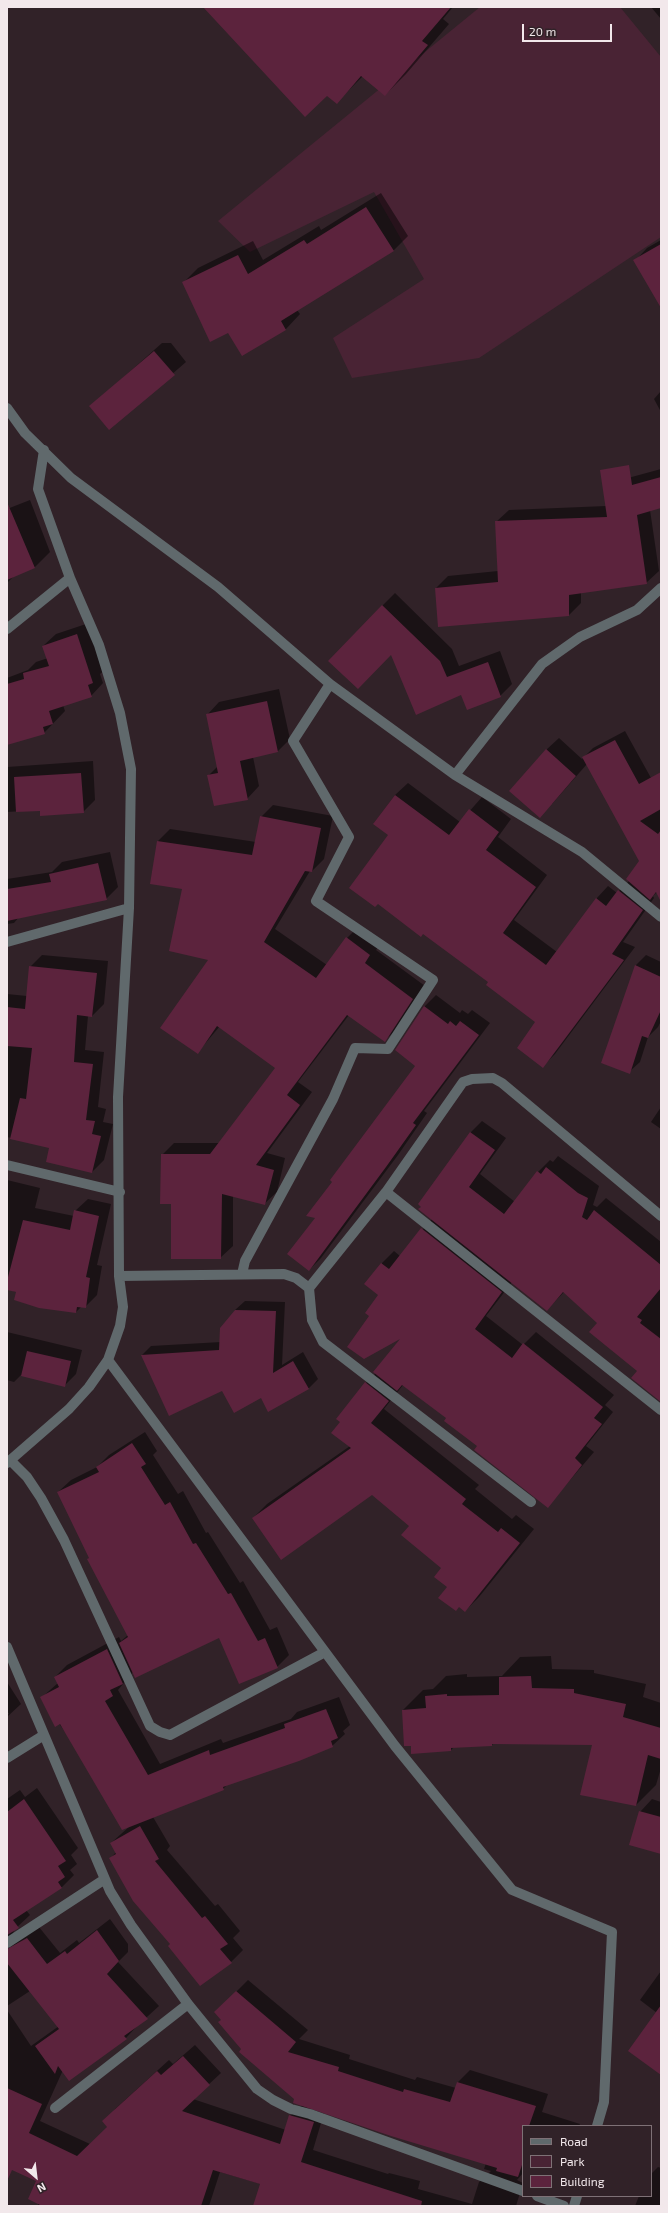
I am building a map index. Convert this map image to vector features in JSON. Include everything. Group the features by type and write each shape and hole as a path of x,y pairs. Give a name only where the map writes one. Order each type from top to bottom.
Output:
{"street":[{"path":"7,408 25,432 72,478 102,502 218,587 330,684 455,775 582,852 661,917"},
{"path":"44,450 38,489 70,578 99,645 120,713 131,769 129,908 118,1097 120,1192 119,1276 123,1307 120,1326 108,1360 89,1387 69,1409 9,1462 30,1482 64,1540 150,1726 160,1732 170,1735 325,1652"},
{"path":"7,629 70,578"},
{"path":"455,775 542,664 580,637 637,610 661,588"},
{"path":"242,1274 246,1261 333,1099 355,1048 388,1050 433,980 316,901 349,837 293,741 330,684"},
{"path":"7,942 129,908"},
{"path":"531,1502 323,1342 312,1320 309,1288 386,1192 463,1082 472,1079 493,1078 502,1083 661,1216"},
{"path":"7,1165 120,1192"},
{"path":"386,1192 661,1410"},
{"path":"119,1276 284,1274 296,1278 309,1288"},
{"path":"108,1360 395,1746 512,1890 612,1932 604,2102 597,2125"},
{"path":"7,1647 105,1879 131,1925 188,2004 257,2089 273,2100 291,2109 310,2114 522,2191"},
{"path":"7,1758 44,1735"},
{"path":"7,1943 105,1879"},
{"path":"55,2108 188,2004"},
{"path":"540,2197 564,2206"}],"green space":[{"path":"480,7 620,7 661,57 661,237 479,358 352,378 333,338 424,279 374,192 250,252 218,221"}],"building":[{"path":"203,7 451,7 422,41 428,45 385,96 361,76 337,104 327,96 305,117"},
{"path":"366,207 394,251 281,321 286,330 242,356 228,333 210,342 182,282 238,255 248,274 304,240 307,244"},
{"path":"661,244 661,308 633,260"},
{"path":"154,351 175,375 109,430 89,406"},
{"path":"629,465 632,485 661,477 661,508 637,515 647,584 569,595 569,616 438,627 435,588 498,582 495,521 607,517 600,470"},
{"path":"7,502 35,568 7,580"},
{"path":"382,605 440,661 447,677 488,662 501,697 467,710 461,695 416,715 391,655 358,689 328,661"},
{"path":"77,634 93,683 88,685 92,697 49,711 53,724 43,727 45,734 7,745 7,684 24,679 23,673 49,666 42,646"},
{"path":"267,701 278,752 240,761 248,800 214,806 207,775 218,773 206,714"},
{"path":"615,740 639,784 661,772 661,809 640,821 658,834 661,830 661,902 656,892 650,900 626,879 639,861 582,757"},
{"path":"546,749 576,776 540,818 509,791"},
{"path":"81,773 84,813 40,816 40,811 16,812 14,777"},
{"path":"395,795 449,835 469,809 499,832 486,850 536,887 503,933 546,965 596,898 606,906 618,890 643,910 612,954 624,960 543,1068 517,1048 535,1022 486,985 488,982 423,934 421,937 378,904 375,907 349,888 388,835 373,824"},
{"path":"260,816 321,828 312,872 305,871 264,942 316,978 346,937 370,955 365,963 413,999 385,1042 347,1015 287,1095 300,1105 256,1165 274,1170 265,1205 222,1194 221,1259 171,1259 171,1204 160,1204 161,1154 210,1154 275,1068 217,1026 198,1054 160,1028 208,960 169,951 182,889 150,884 157,841 252,855"},
{"path":"98,863 107,900 7,921 7,889 51,882 49,874"},
{"path":"635,965 661,977 661,1010 648,1038 642,1036 630,1074 601,1063"},
{"path":"29,966 97,973 92,1017 77,1015 74,1062 93,1064 86,1120 95,1121 92,1134 101,1136 92,1173 46,1162 49,1148 10,1139 20,1098 26,1099 32,1048 7,1046 7,1007 25,1009"},
{"path":"424,1006 448,1024 450,1021 456,1026 460,1021 479,1035 413,1123 416,1125 309,1271 287,1254 315,1218 306,1216 332,1182 330,1180 415,1066 395,1050"},
{"path":"470,1132 495,1150 469,1187 504,1214 537,1171 541,1174 546,1167 578,1193 588,1198 582,1217 587,1220 594,1210 661,1265 661,1288 637,1317 642,1320 640,1323 661,1339 661,1402 631,1378 637,1371 589,1332 597,1323 563,1292 547,1311 418,1209 421,1207 418,1204"},
{"path":"74,1210 99,1216 86,1277 90,1278 86,1308 77,1307 76,1313 39,1308 14,1300 16,1292 7,1290 7,1281 23,1220 70,1230"},
{"path":"421,1228 502,1292 475,1329 512,1358 523,1343 603,1407 594,1418 602,1424 575,1458 582,1465 548,1508 474,1450 477,1446 444,1421 446,1418 402,1385 397,1391 373,1372 400,1339 364,1359 347,1347 369,1316 365,1313 378,1295 364,1284 381,1263 389,1269"},
{"path":"235,1310 276,1311 273,1373 293,1361 309,1389 268,1412 261,1398 234,1413 222,1391 169,1416 141,1355 219,1350 220,1328"},
{"path":"27,1351 71,1361 65,1387 21,1376"},
{"path":"365,1382 389,1401 371,1423 466,1499 462,1504 498,1532 501,1528 520,1543 465,1612 459,1607 456,1611 438,1598 447,1587 434,1577 441,1568 401,1535 409,1526 372,1495 281,1560 252,1518 351,1448 331,1433 340,1422 336,1419"},
{"path":"132,1443 146,1464 141,1467 165,1505 170,1502 193,1544 196,1543 228,1594 231,1593 258,1641 265,1638 278,1668 239,1684 219,1638 135,1678 119,1643 128,1637 87,1559 89,1558 57,1492 99,1472 96,1467"},
{"path":"107,1649 123,1684 110,1690 113,1696 105,1701 148,1775 209,1750 210,1755 285,1728 284,1724 326,1709 338,1738 331,1741 333,1747 299,1761 223,1787 224,1790 122,1830 60,1724 55,1727 40,1697 59,1687 54,1677"},
{"path":"531,1676 532,1688 574,1689 574,1693 626,1704 623,1717 661,1728 661,1759 648,1755 636,1806 580,1795 592,1745 492,1744 492,1746 451,1748 451,1751 411,1754 411,1746 404,1746 402,1710 426,1708 425,1696 447,1694 447,1696 499,1695 499,1677"},
{"path":"24,1799 66,1861 58,1866 65,1877 58,1882 62,1888 13,1920 19,1928 7,1935 7,1812"},
{"path":"639,1811 661,1817 661,1854 629,1845"},
{"path":"140,1826 159,1859 155,1861 202,1918 205,1916 228,1944 220,1949 232,1963 200,1986 168,1946 170,1944 133,1901 109,1858 116,1854 110,1843"},
{"path":"97,1930 119,1961 107,1974 148,2019 124,2036 127,2039 69,2081 58,2066 55,2074 35,2046 59,2029 7,1963 7,1949 27,1938 47,1964 65,1951 67,1954"},
{"path":"236,1991 296,2042 288,2052 339,2067 338,2071 403,2092 404,2089 450,2102 457,2082 536,2106 529,2125 522,2125 522,2165 518,2177 496,2171 497,2168 391,2136 293,2103 294,2099 239,2052 241,2049 218,2022 221,2020 214,2012"},
{"path":"661,2005 661,2075 628,2051"},
{"path":"183,2056 210,2085 182,2111 280,2144 289,2115 314,2122 301,2162 422,2201 421,2206 253,2206 260,2184 213,2170 201,2206 42,2206 28,2199 36,2181 12,2170 7,2181 7,2088 42,2104 29,2133 77,2156 107,2127 102,2121 157,2071 161,2075"}]}
